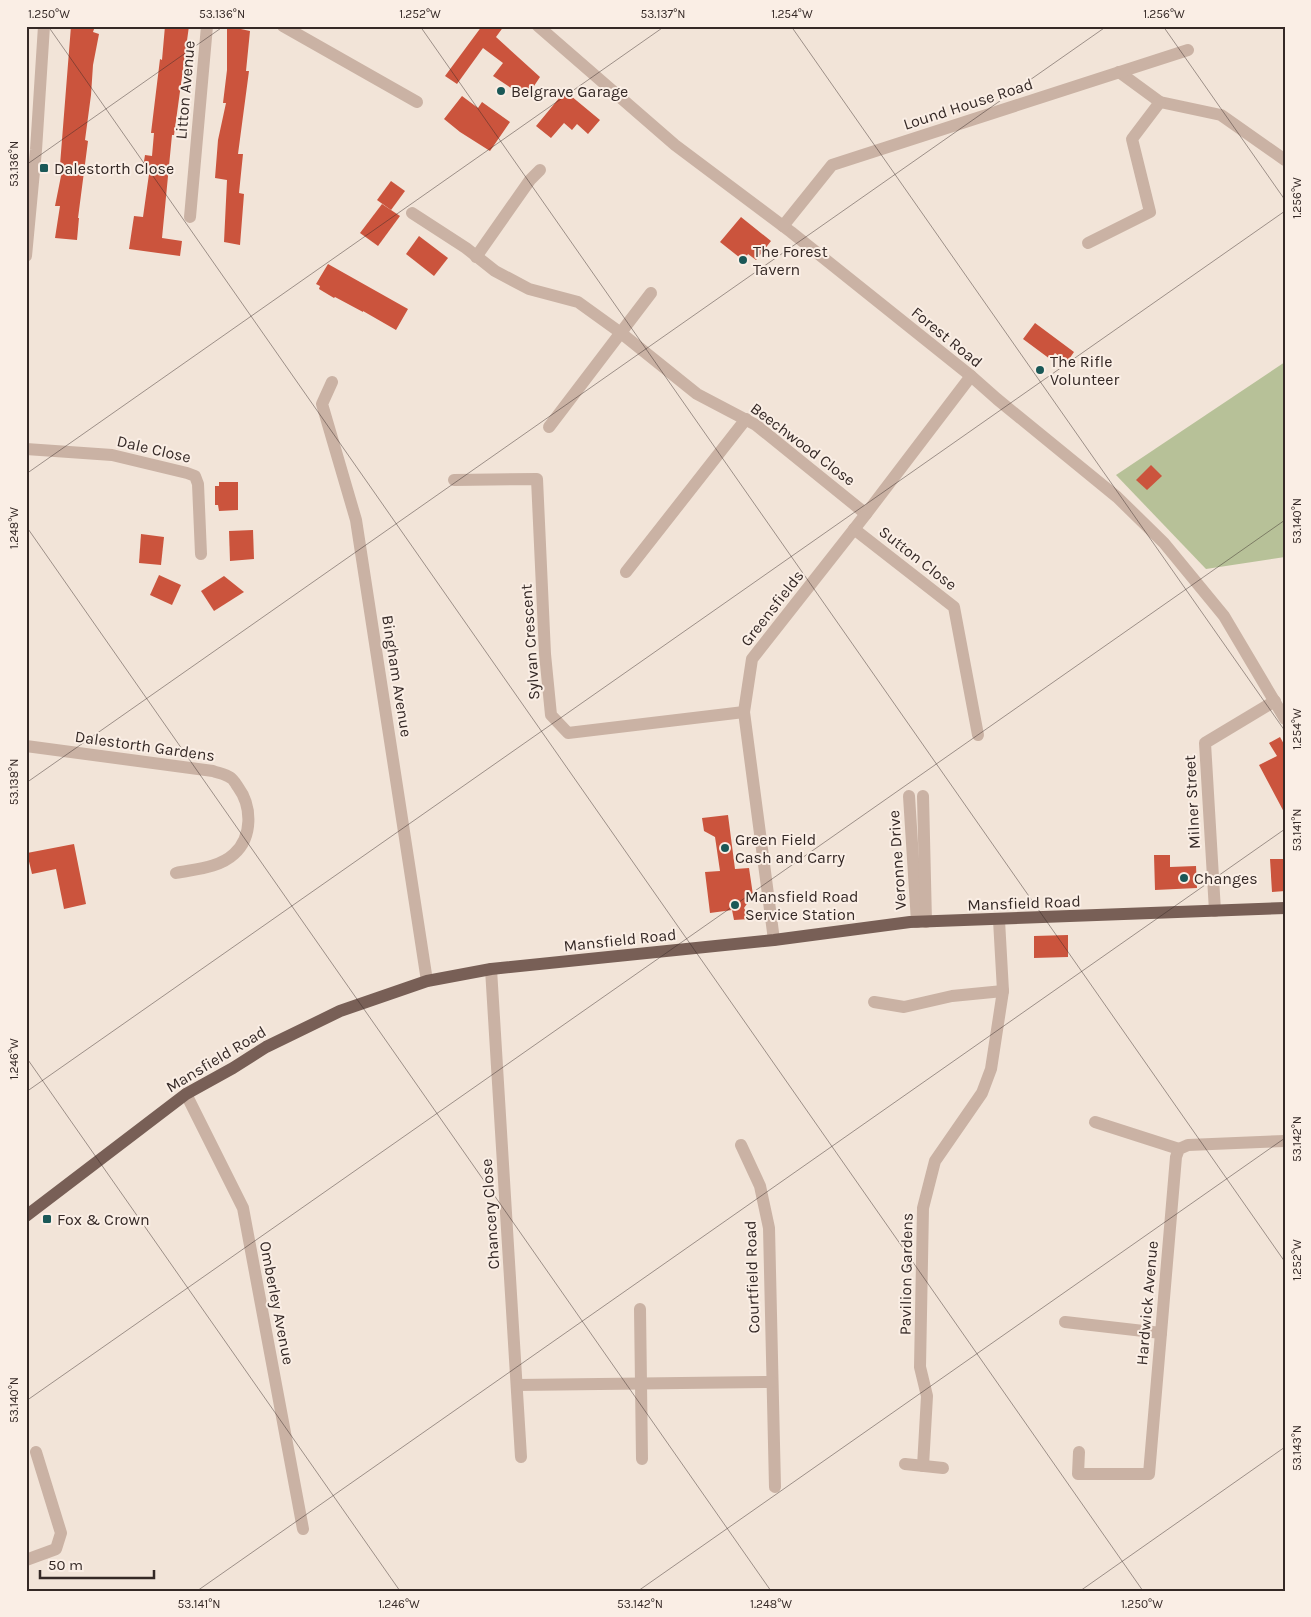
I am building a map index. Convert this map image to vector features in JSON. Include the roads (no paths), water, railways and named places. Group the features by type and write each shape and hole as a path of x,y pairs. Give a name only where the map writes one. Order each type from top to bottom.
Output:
{"main road":[{"name":"Mansfield Road","path":"26,1216 186,1094 266,1047 340,1011 427,981 491,969 774,940 922,922 1285,908"}],"street":[{"path":"26,256 31,148 44,26"},
{"name":"Litton Avenue","path":"190,217 207,26"},
{"path":"283,26 417,102"},
{"name":"Forest Road","path":"538,26 675,145 783,226 971,376 1118,497 1164,543 1224,616 1285,719"},
{"name":"Lound House Road","path":"783,226 832,165 1188,50"},
{"path":"1119,72 1160,102 1221,114 1285,160"},
{"path":"1088,244 1150,212 1132,139 1160,102"},
{"path":"476,257 530,180 540,170"},
{"name":"Beechwood Close","path":"412,213 466,248 495,272 529,289 578,302 697,394 756,425 866,514"},
{"path":"549,427 651,293"},
{"name":"Greensfields","path":"774,940 744,712 752,659 971,376"},
{"name":"Bingham Avenue","path":"332,382 322,404 356,520 427,981"},
{"path":"626,572 746,419"},
{"name":"Dale Close","path":"26,449 112,455 195,476 198,484 201,554"},
{"name":"Sylvan Crescent","path":"454,480 536,479 545,654 551,715 568,732 744,712"},
{"name":"Sutton Close","path":"854,529 954,607 978,735"},
{"name":"Milner Street","path":"1215,911 1205,743 1275,701"},
{"name":"Dalestorth Gardens","path":"26,746 212,771 231,778 245,796 248,810 248,826 244,841 234,855 224,861 211,866 176,873"},
{"name":"Veronne Drive","path":"909,796 922,922"},
{"path":"922,922 923,796"},
{"name":"Pavilion Gardens","path":"923,1466 928,1396 920,1367 923,1208 935,1161 972,1110 991,1069 1004,991 999,920"},
{"name":"Chancery Close","path":"491,969 521,1457"},
{"path":"874,1002 904,1007 952,996 1004,991"},
{"name":"Omberley Avenue","path":"186,1094 243,1208 303,1529"},
{"path":"1095,1122 1178,1149 1188,1145 1285,1141"},
{"name":"Courtfield Road","path":"741,1145 760,1186 769,1228 775,1487"},
{"name":"Hardwick Avenue","path":"1079,1452 1078,1474 1149,1474 1178,1149"},
{"path":"640,1309 642,1459"},
{"path":"1065,1322 1161,1333"},
{"path":"517,1385 772,1382"},
{"path":"26,1560 56,1549 61,1533 36,1452"},
{"path":"905,1464 943,1468"}],"place":[{"name":"Belgrave Garage","path":"501,91"},
{"name":"Dalestorth Close","path":"44,168"},
{"name":"The Forest Tavern","path":"743,260"},
{"name":"The Rifle Volunteer","path":"1040,370"},
{"name":"Green Field Cash and Carry","path":"725,848"},
{"name":"Changes","path":"1184,878"},
{"name":"Mansfield Road Service Station","path":"735,905"},
{"name":"Fox & Crown","path":"47,1219"}]}
